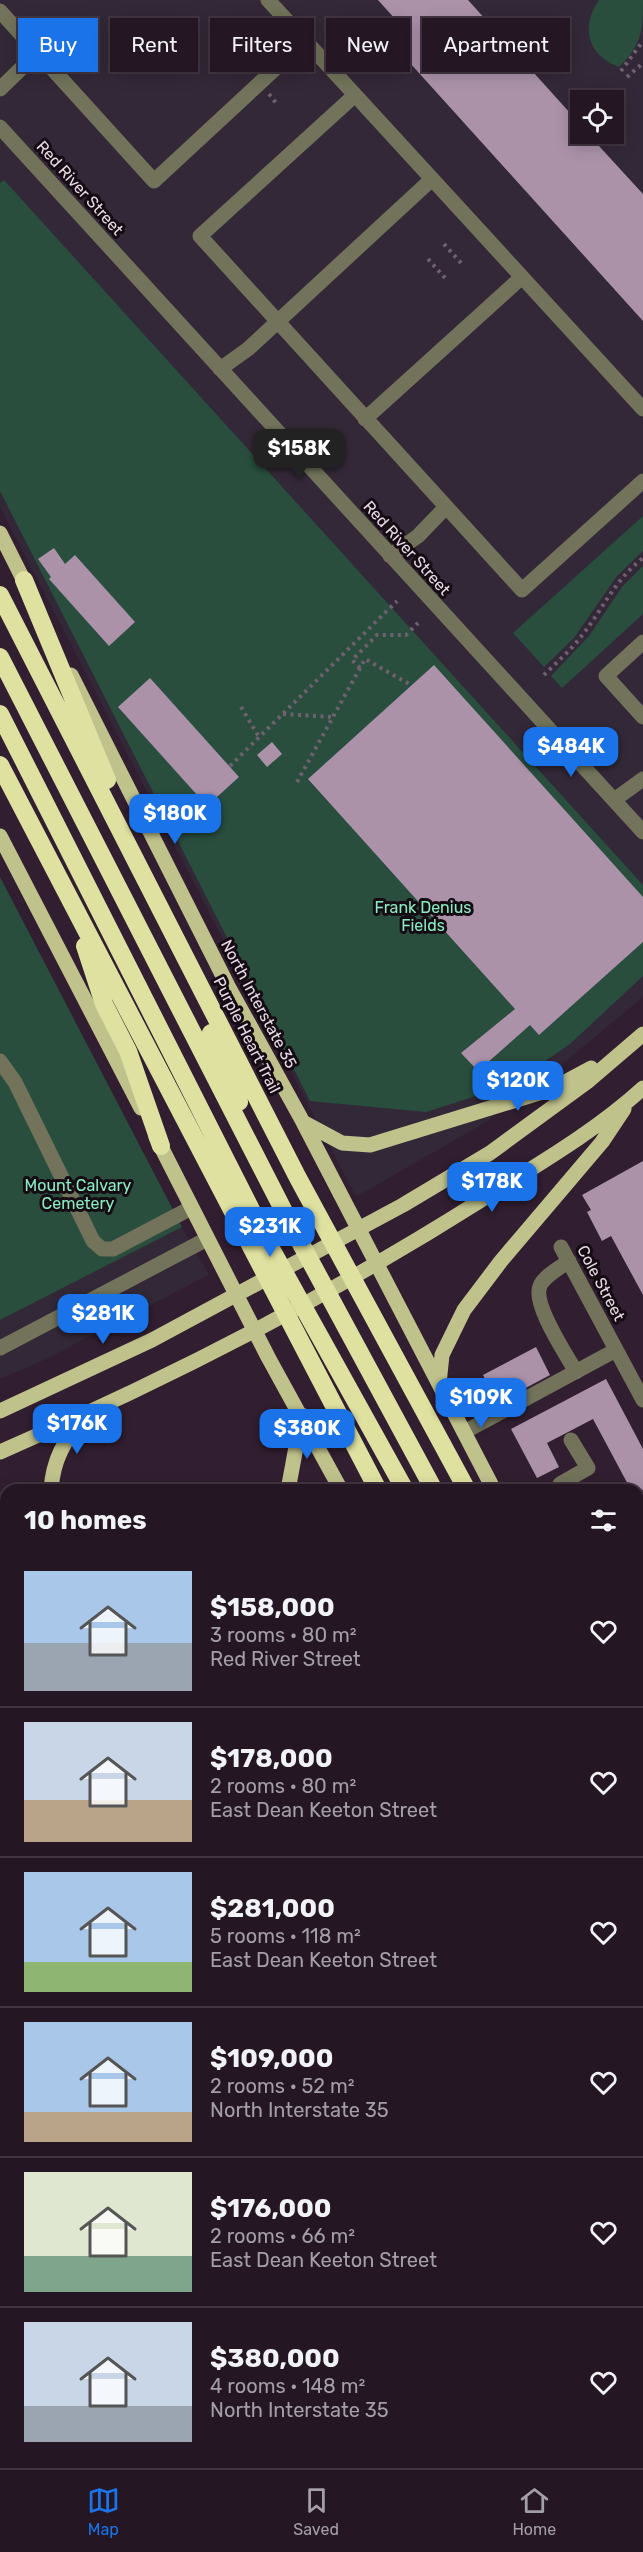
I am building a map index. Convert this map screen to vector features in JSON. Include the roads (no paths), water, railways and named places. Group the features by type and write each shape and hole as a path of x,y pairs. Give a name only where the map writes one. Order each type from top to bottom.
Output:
{"highway":[{"path":"24,580 218,1049 272,1187"},
{"name":"Purple Heart Trail","path":"0,594 298,1178 464,1484"},
{"path":"0,657 292,1229 431,1484"},
{"path":"0,714 269,1245 314,1330 402,1484"},
{"path":"0,765 375,1484"},
{"path":"31,775 98,988 128,1051 161,1146"}],"main road":[{"name":"North Interstate 35","path":"0,533 228,987 303,1122 491,1484"},
{"path":"0,836 268,1358 338,1484"},
{"path":"303,1122 342,1143 370,1144 552,1089 594,1066 643,1033"},
{"path":"0,1411 152,1340 403,1205 490,1153 587,1082 643,1033"},
{"path":"439,1384 442,1356 464,1310 501,1261 638,1096"},
{"path":"0,1452 88,1414 251,1332 425,1236 542,1162 638,1096"},
{"path":"51,1484 52,1472 59,1452 71,1432 88,1414"},
{"path":"289,1484 302,1416"}],"street":[{"path":"267,0 284,18"},
{"path":"0,11 18,30"},
{"path":"314,51 643,409"},
{"path":"0,89 18,71"},
{"path":"56,72 154,181 272,72"},
{"path":"355,95 201,236 364,419 522,590 643,481"},
{"name":"Red River Street","path":"0,127 643,832"},
{"path":"220,369 248,349 276,320 432,179"},
{"path":"364,419 522,277"},
{"path":"390,556 418,536 445,508"},
{"path":"643,642 606,676 643,717"},
{"path":"614,800 643,779"},
{"path":"0,1061 15,1082 93,1241 102,1249 113,1250 191,1208"},
{"path":"0,1348 207,1239"},
{"name":"Cole Street","path":"576,1372 540,1305 539,1288 565,1254 643,1400"},
{"path":"464,1432 616,1350"},
{"path":"569,1484 588,1468 571,1440"}],"park label":[{"name":"Frank Denius Fields","path":"423,916"},
{"name":"Mount Calvary Cemetery","path":"78,1194"}]}
